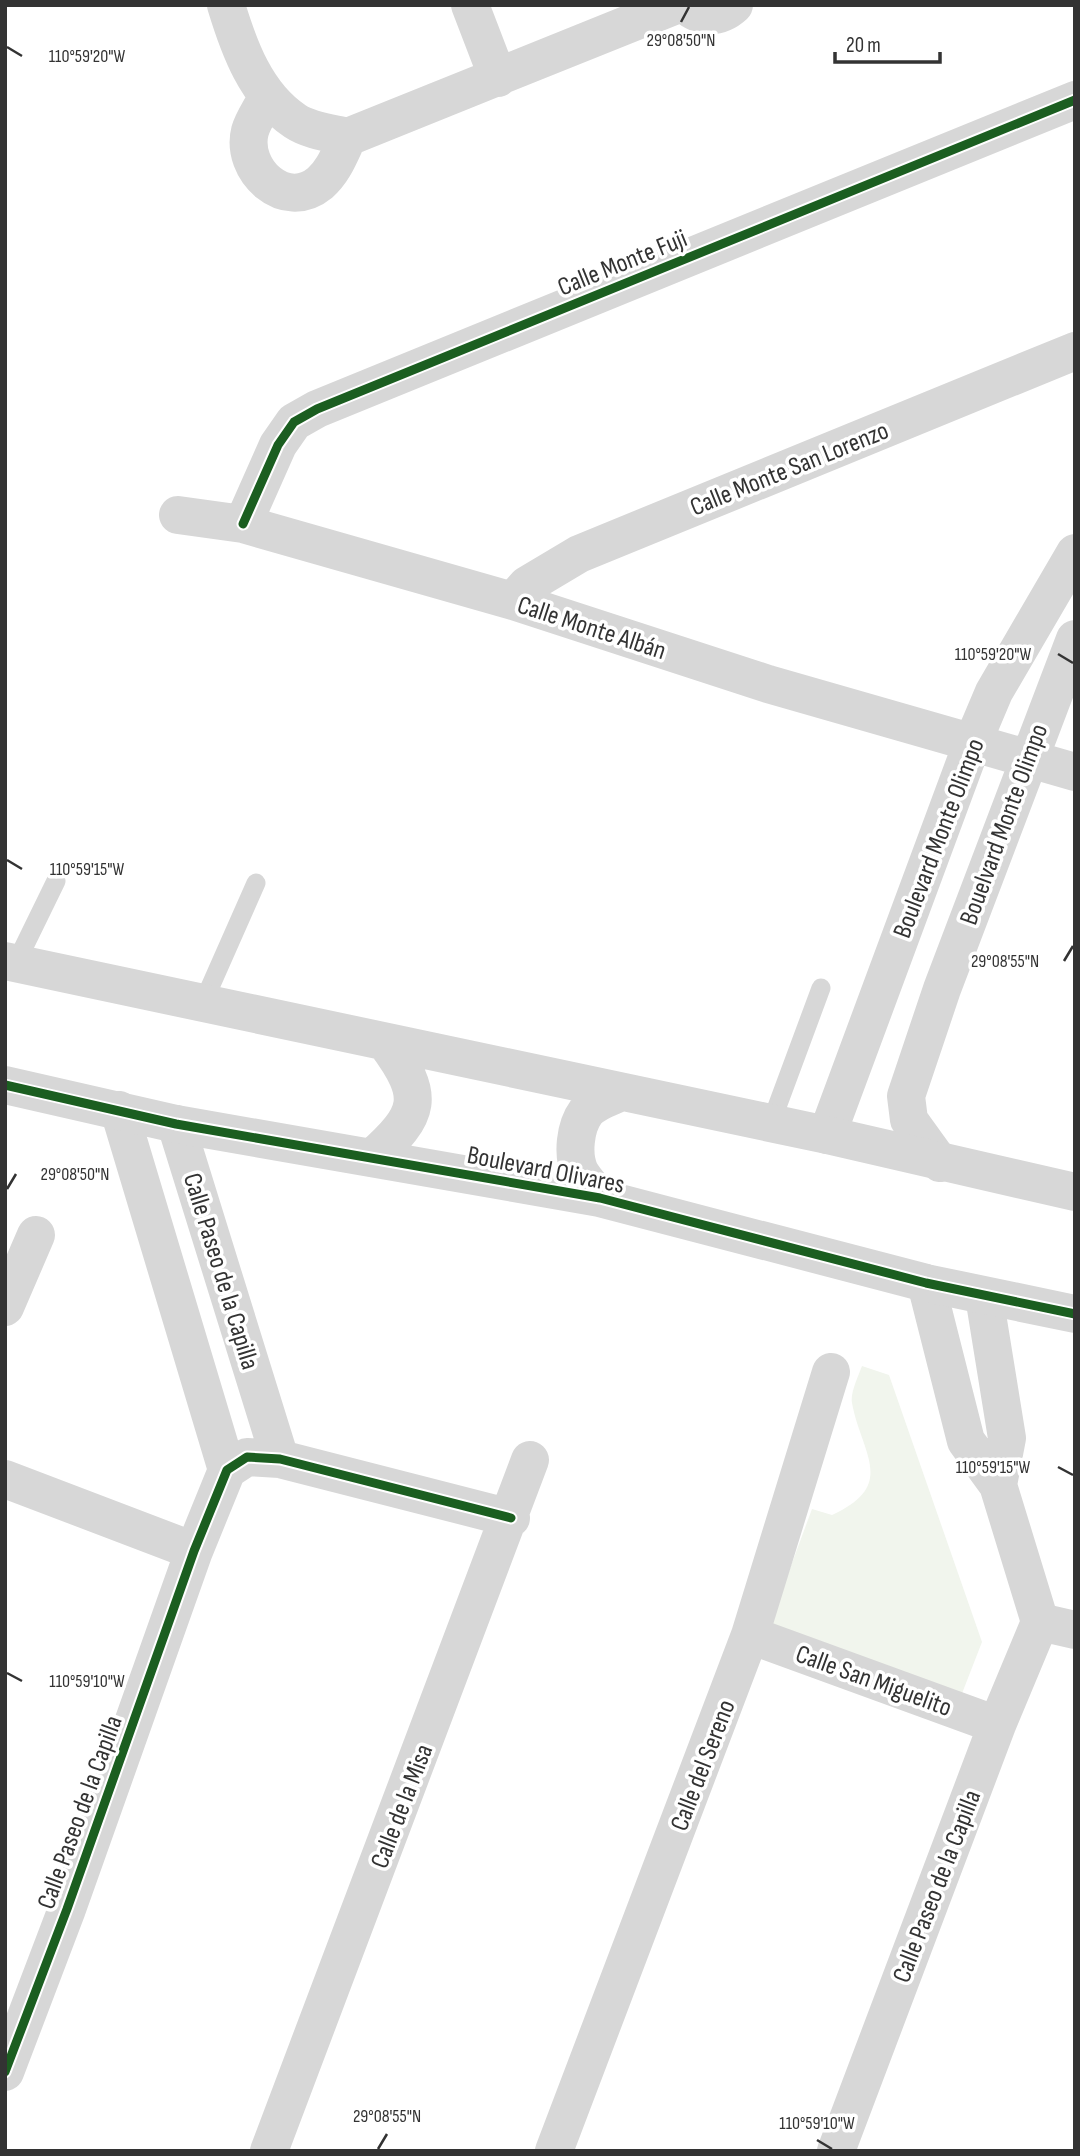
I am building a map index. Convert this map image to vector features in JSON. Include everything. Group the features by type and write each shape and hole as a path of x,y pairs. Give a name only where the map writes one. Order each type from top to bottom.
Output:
{"street":[{"path":"226,5 236,36 267,97 296,122 348,137 676,5"},
{"path":"470,5 498,78"},
{"path":"686,5 701,14 712,16 722,14 734,5"},
{"path":"267,97 250,132 250,155 255,172 280,190 299,191 318,185 332,170 348,137"},
{"name":"Calle Monte Fuji","path":"243,524 278,445 293,422 317,409 1075,100"},
{"name":"Calle Monte San Lorenzo","path":"513,601 527,585 579,554 1075,351"},
{"name":"Calle Monte Albán","path":"178,515 243,524 513,601 768,684 1075,772"},
{"name":"Boulevard Monte Olimpo","path":"827,1135 1001,751 994,692 1075,553"},
{"name":"Bouelvard Monte Olimpo","path":"940,1163 909,1120 906,1096 942,989 1001,751 1043,716 1075,639"},
{"path":"11,962 827,1135 1075,1192"},
{"path":"372,1158 398,1135 409,1117 413,1092 408,1073 386,1043"},
{"name":"Boulevard Olivares","path":"5,1085 176,1124 600,1198 926,1283 1075,1314"},
{"path":"600,1198 581,1172 576,1159 576,1136 585,1113 597,1102 619,1093"},
{"name":"Calle Paseo de la Capilla","path":"119,1110 252,1462"},
{"name":"Calle Paseo de la Capilla","path":"5,2073 67,1909 194,1551 252,1462 176,1124"},
{"path":"5,1307 36,1235"},
{"path":"926,1283 967,1441 998,1485 1058,1626"},
{"path":"984,1296 1007,1438 998,1485"},
{"name":"Calle del Sereno","path":"554,2151 750,1635 831,1372"},
{"name":"Calle de la Misa","path":"269,2151 511,1518 530,1460"},
{"path":"252,1462 511,1518"},
{"path":"5,1479 194,1551"},
{"name":"Calle Paseo de la Capilla","path":"836,2151 997,1725 1058,1626"},
{"name":"Calle San Miguelito","path":"750,1635 997,1725"}],"lane":[{"path":"11,962 56,881"},
{"path":"203,1003 256,883"},
{"path":"771,1123 821,988"}],"shaded area":[{"path":"862,1366 889,1375 982,1642 961,1696 769,1625 812,1509 832,1515 852,1504 864,1492 870,1480 867,1452 852,1403"}],"cycle path":[{"path":"243,524 278,445 294,422 317,409 1075,100"},
{"path":"5,1085 176,1124 600,1198 926,1283 1075,1314"},
{"path":"5,2072 67,1909 194,1551 227,1470 247,1457 280,1459 511,1518"}]}
